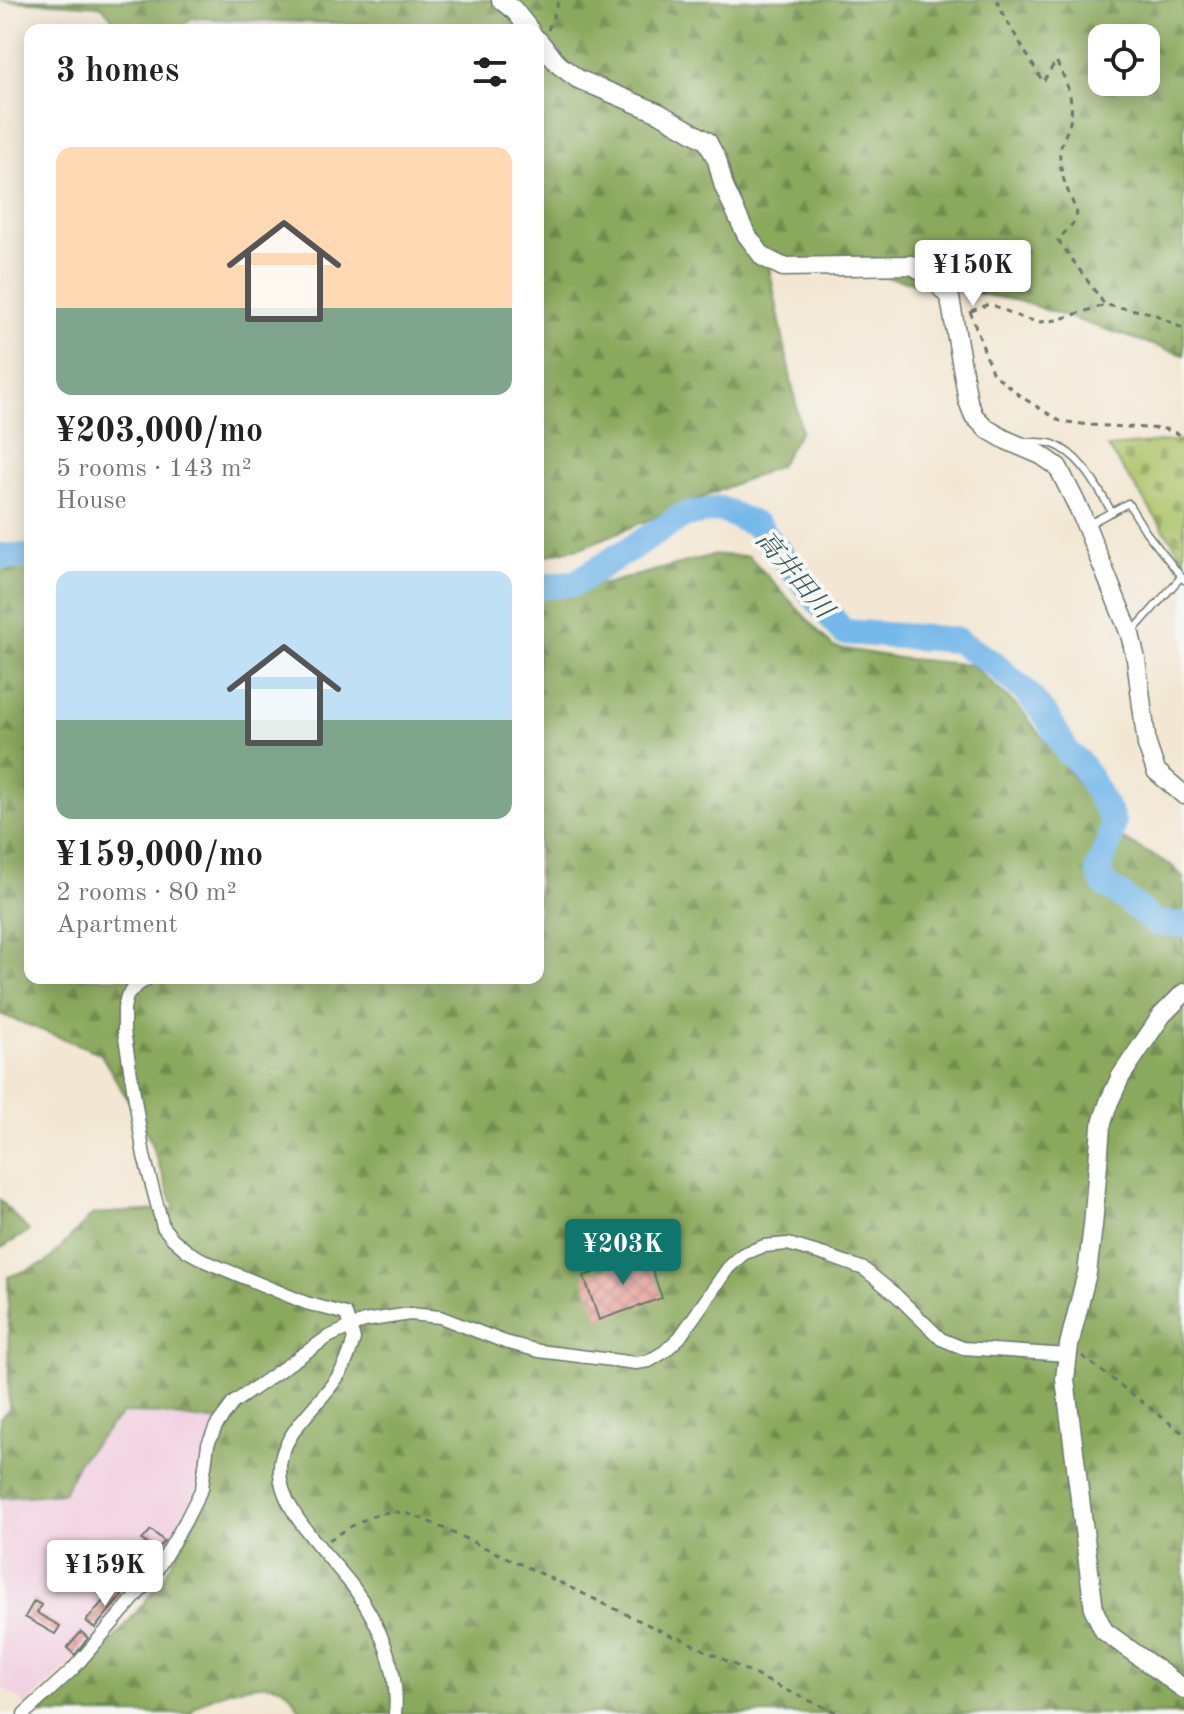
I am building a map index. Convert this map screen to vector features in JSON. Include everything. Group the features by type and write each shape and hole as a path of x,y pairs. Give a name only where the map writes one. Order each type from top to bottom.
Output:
{"street":[{"path":"501,0 525,24"},
{"path":"544,48 559,65 578,79 659,113 707,141 746,234 763,257 783,267 912,265 929,274 939,284 962,316 968,401 974,416 987,429 1041,455 1058,467 1130,634 1147,745 1156,771 1184,795"},
{"path":"139,984 127,996 124,1031 144,1156 163,1227 187,1251 207,1262 306,1303 346,1314 354,1339 343,1369 287,1442 280,1461 282,1481 287,1501 354,1589 373,1620 390,1660 397,1698 395,1714"},
{"path":"1184,993 1162,1015 1121,1076 1101,1126 1087,1273 1068,1350 1065,1379 1094,1610 1104,1631 1184,1689"},
{"path":"24,1714 73,1669 154,1575 202,1488 208,1444 216,1426 233,1403 328,1337 364,1321 410,1314 440,1317 505,1342 539,1351 636,1363 649,1361 680,1337 728,1268 743,1254 764,1246 788,1244 864,1269 941,1339 963,1348 1068,1350"}],"lane":[{"path":"1011,443 1054,444 1087,470 1112,512"},
{"path":"1085,525 1128,503 1182,579 1130,634"}],"path":[{"path":"544,34 559,0"},
{"path":"997,0 1043,82 1056,61 1067,81 1072,103 1070,121 1059,155 1064,182 1077,213 1075,221 1058,240 1105,305"},
{"path":"1184,329 1152,313 1105,305 1041,322 987,305 962,316 992,372 1020,396 1060,421 1165,429 1184,436"},
{"path":"1068,1350 1184,1434"},
{"path":"319,1546 379,1514 397,1512 415,1517 840,1714"}],"shaded area":[{"path":"122,1413 219,1422 189,1514 149,1575 72,1662 26,1705 0,1686 0,1499 64,1493 78,1462"}],"green space":[{"path":"0,0 1184,0 1184,355 1019,301 767,256 801,430 779,466 583,547 544,556 544,24 356,24 192,18 184,24 117,24 102,6"},
{"path":"1181,440 1184,445 1184,559 1108,447"},
{"path":"713,555 749,556 833,647 899,658 972,665 1022,711 1119,837 1171,865 1184,878 1184,1714 302,1714 288,1692 280,1687 257,1685 218,1695 190,1714 39,1714 96,1661 162,1581 207,1496 219,1422 160,1414 122,1413 78,1462 64,1493 0,1498 0,1418 9,1409 8,1277 46,1263 93,1214 175,1209 146,1130 100,1053 0,1014 0,560 24,560 24,984 544,984 544,582 605,584"},
{"path":"0,1200 29,1231 0,1249"}],"building":[{"path":"647,1255 662,1298 599,1320 584,1276"},
{"path":"151,1530 164,1541 156,1551 142,1540"},
{"path":"115,1587 123,1594 95,1628 86,1621"},
{"path":"34,1601 41,1605 37,1613 60,1626 55,1634 25,1617"},
{"path":"81,1632 88,1638 75,1655 67,1648"}],"waterway":[{"name":"高井田川","path":"544,586 575,583 684,515 720,509 758,526 843,632 956,640 994,664 1026,692 1047,717 1068,753 1079,762 1109,813 1113,823 1098,869 1103,883 1155,923 1184,925"},
{"name":"高井田川","path":"0,556 24,557"}]}
